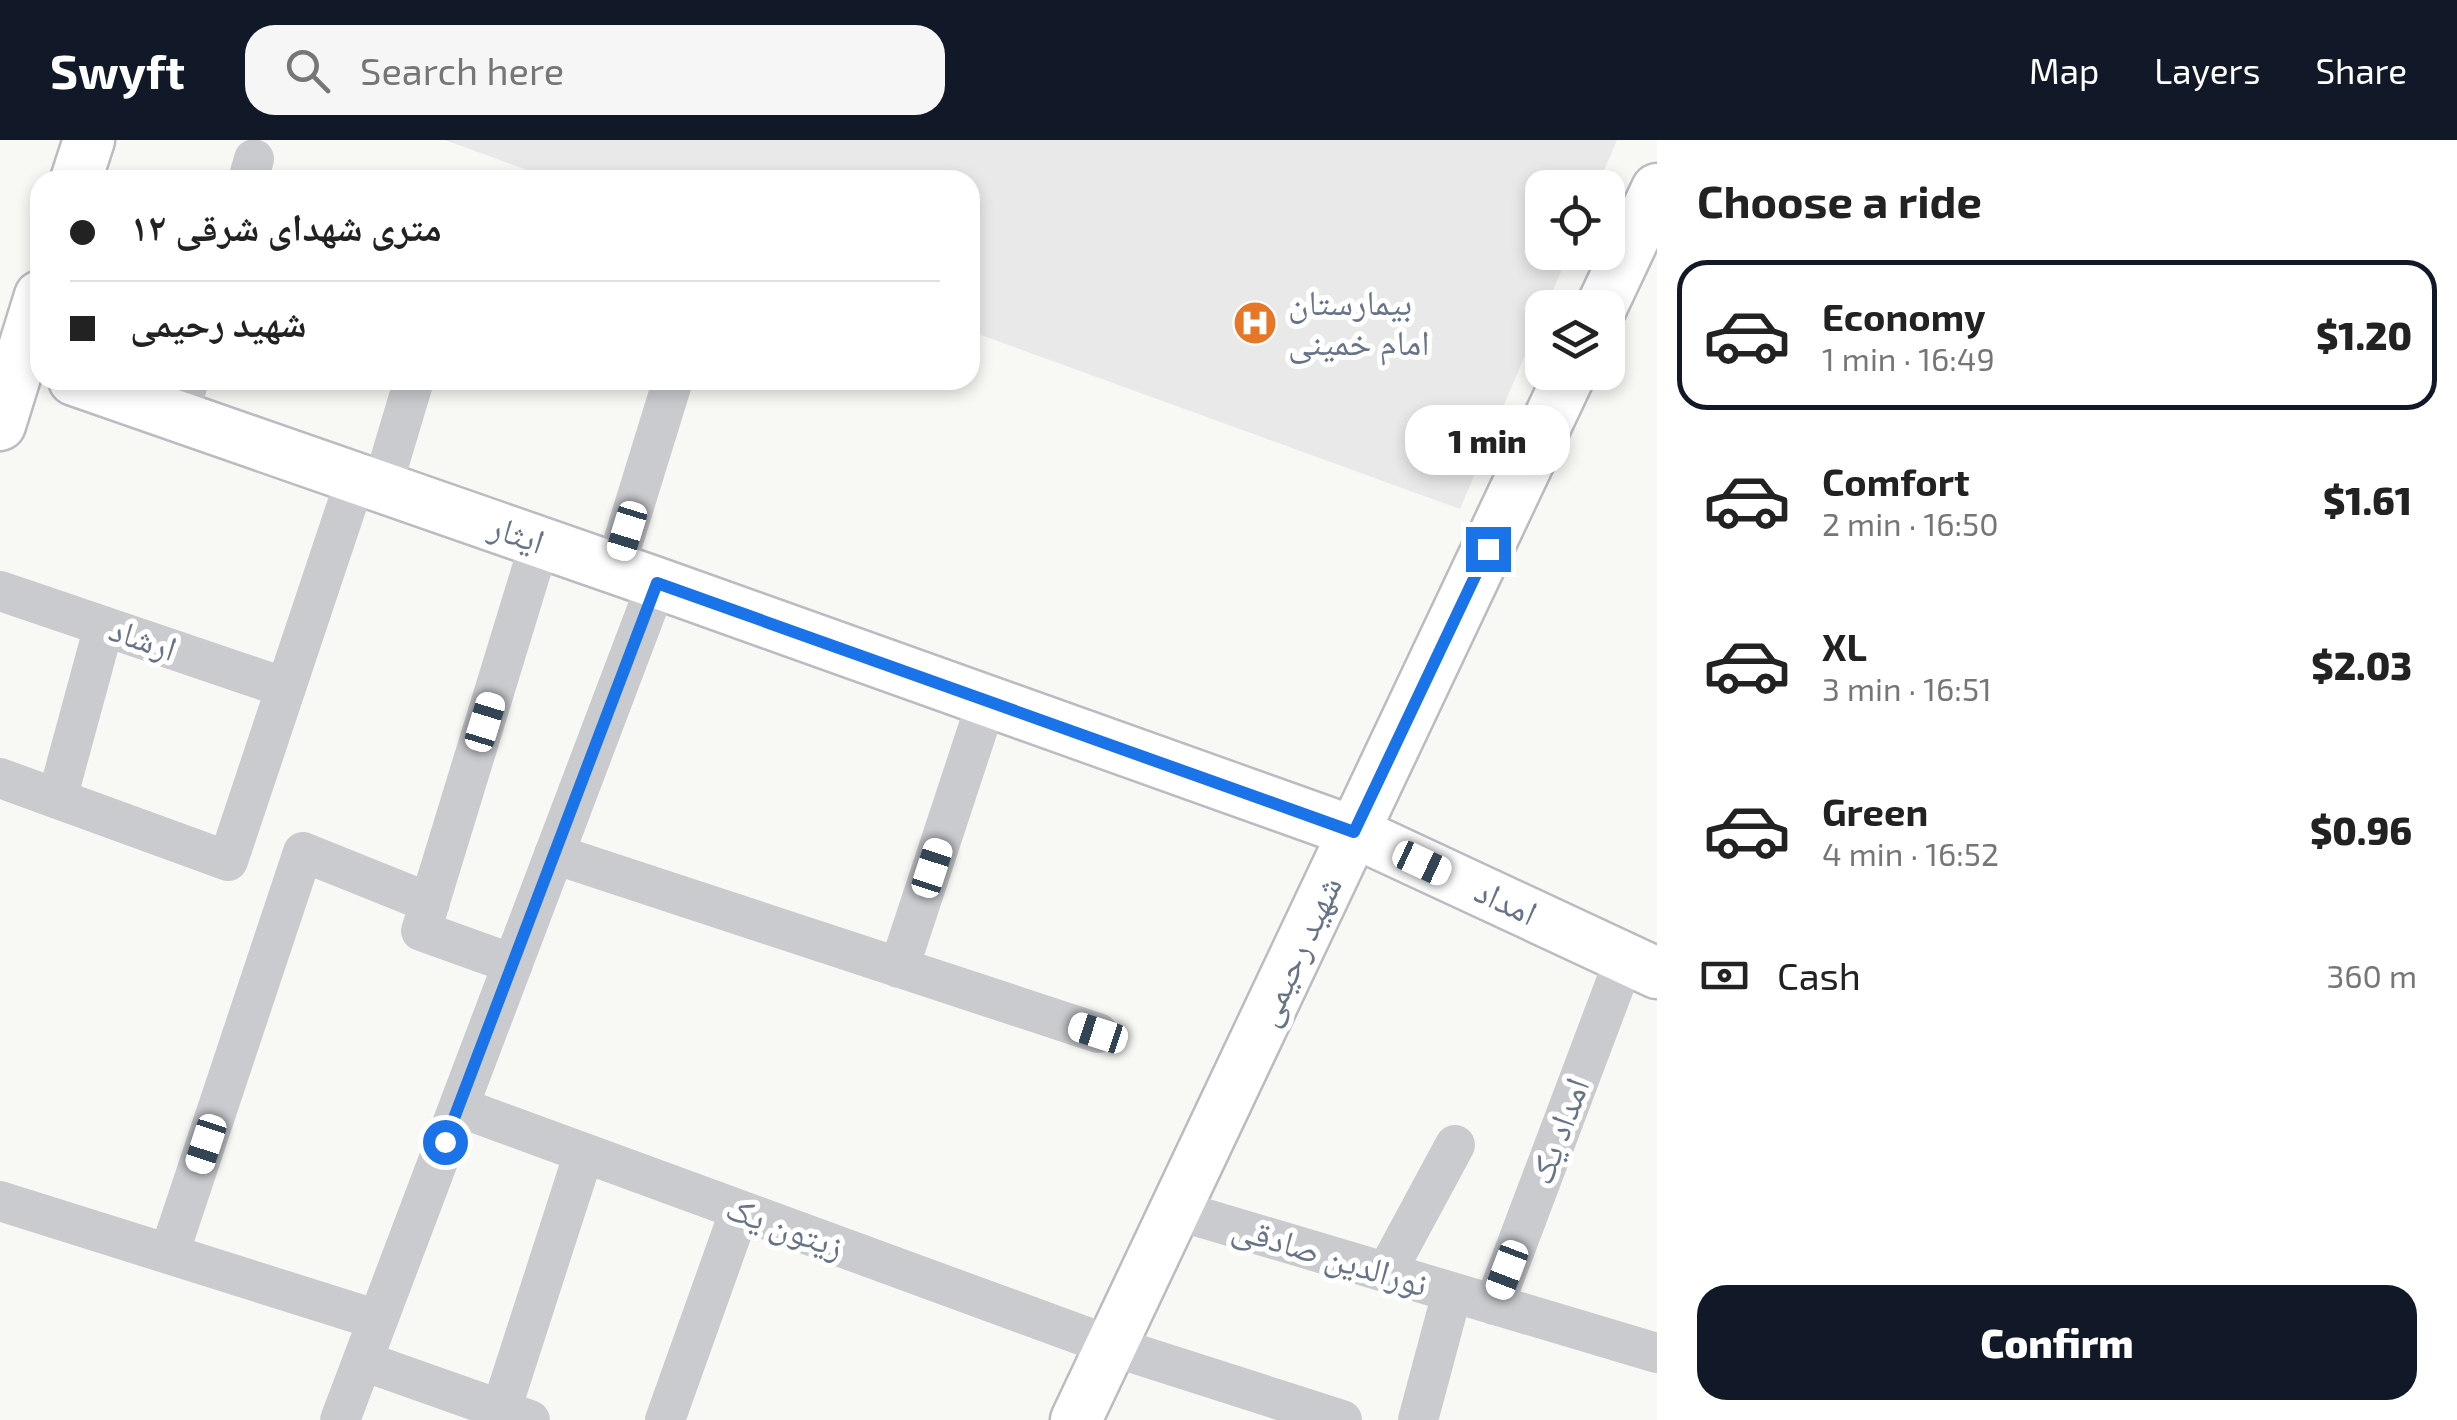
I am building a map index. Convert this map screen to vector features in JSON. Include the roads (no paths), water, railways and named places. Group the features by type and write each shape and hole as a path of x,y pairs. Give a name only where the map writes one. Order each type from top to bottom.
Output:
{"main road":[{"path":"79,170 88,140"},
{"path":"1610,290 1657,190"},
{"path":"0,425 30,365"},
{"name":"ایثار","path":"135,390 183,398 369,483 1354,832"},
{"name":"شهید رحیمی","path":"1076,1420 1563,390"},
{"name":"امداد","path":"1354,832 1641,965"}],"street":[{"path":"0,778 228,861 286,688 410,390"},
{"path":"340,1420 554,854 636,576 671,390"},
{"path":"426,917 540,542"},
{"name":"ارشاد","path":"0,591 286,688"},
{"path":"57,798 104,626"},
{"path":"899,968 986,701"},
{"path":"169,1254 303,852 513,964"},
{"path":"554,854 1098,1033"},
{"name":"امداد یک","path":"1494,1305 1641,965"},
{"name":"زیتون یک","path":"459,1107 1111,1346 1342,1420"},
{"path":"1386,1273 1455,1146"},
{"path":"363,1361 516,1415 584,1153"},
{"path":"0,1201 378,1320"},
{"path":"665,1420 740,1210"},
{"name":"نورالدین صادقی","path":"1176,1210 1657,1353"},
{"path":"1418,1420 1452,1293"}],"place":[{"name":"بیمارستان امام خمینی","path":"1255,323"}]}
